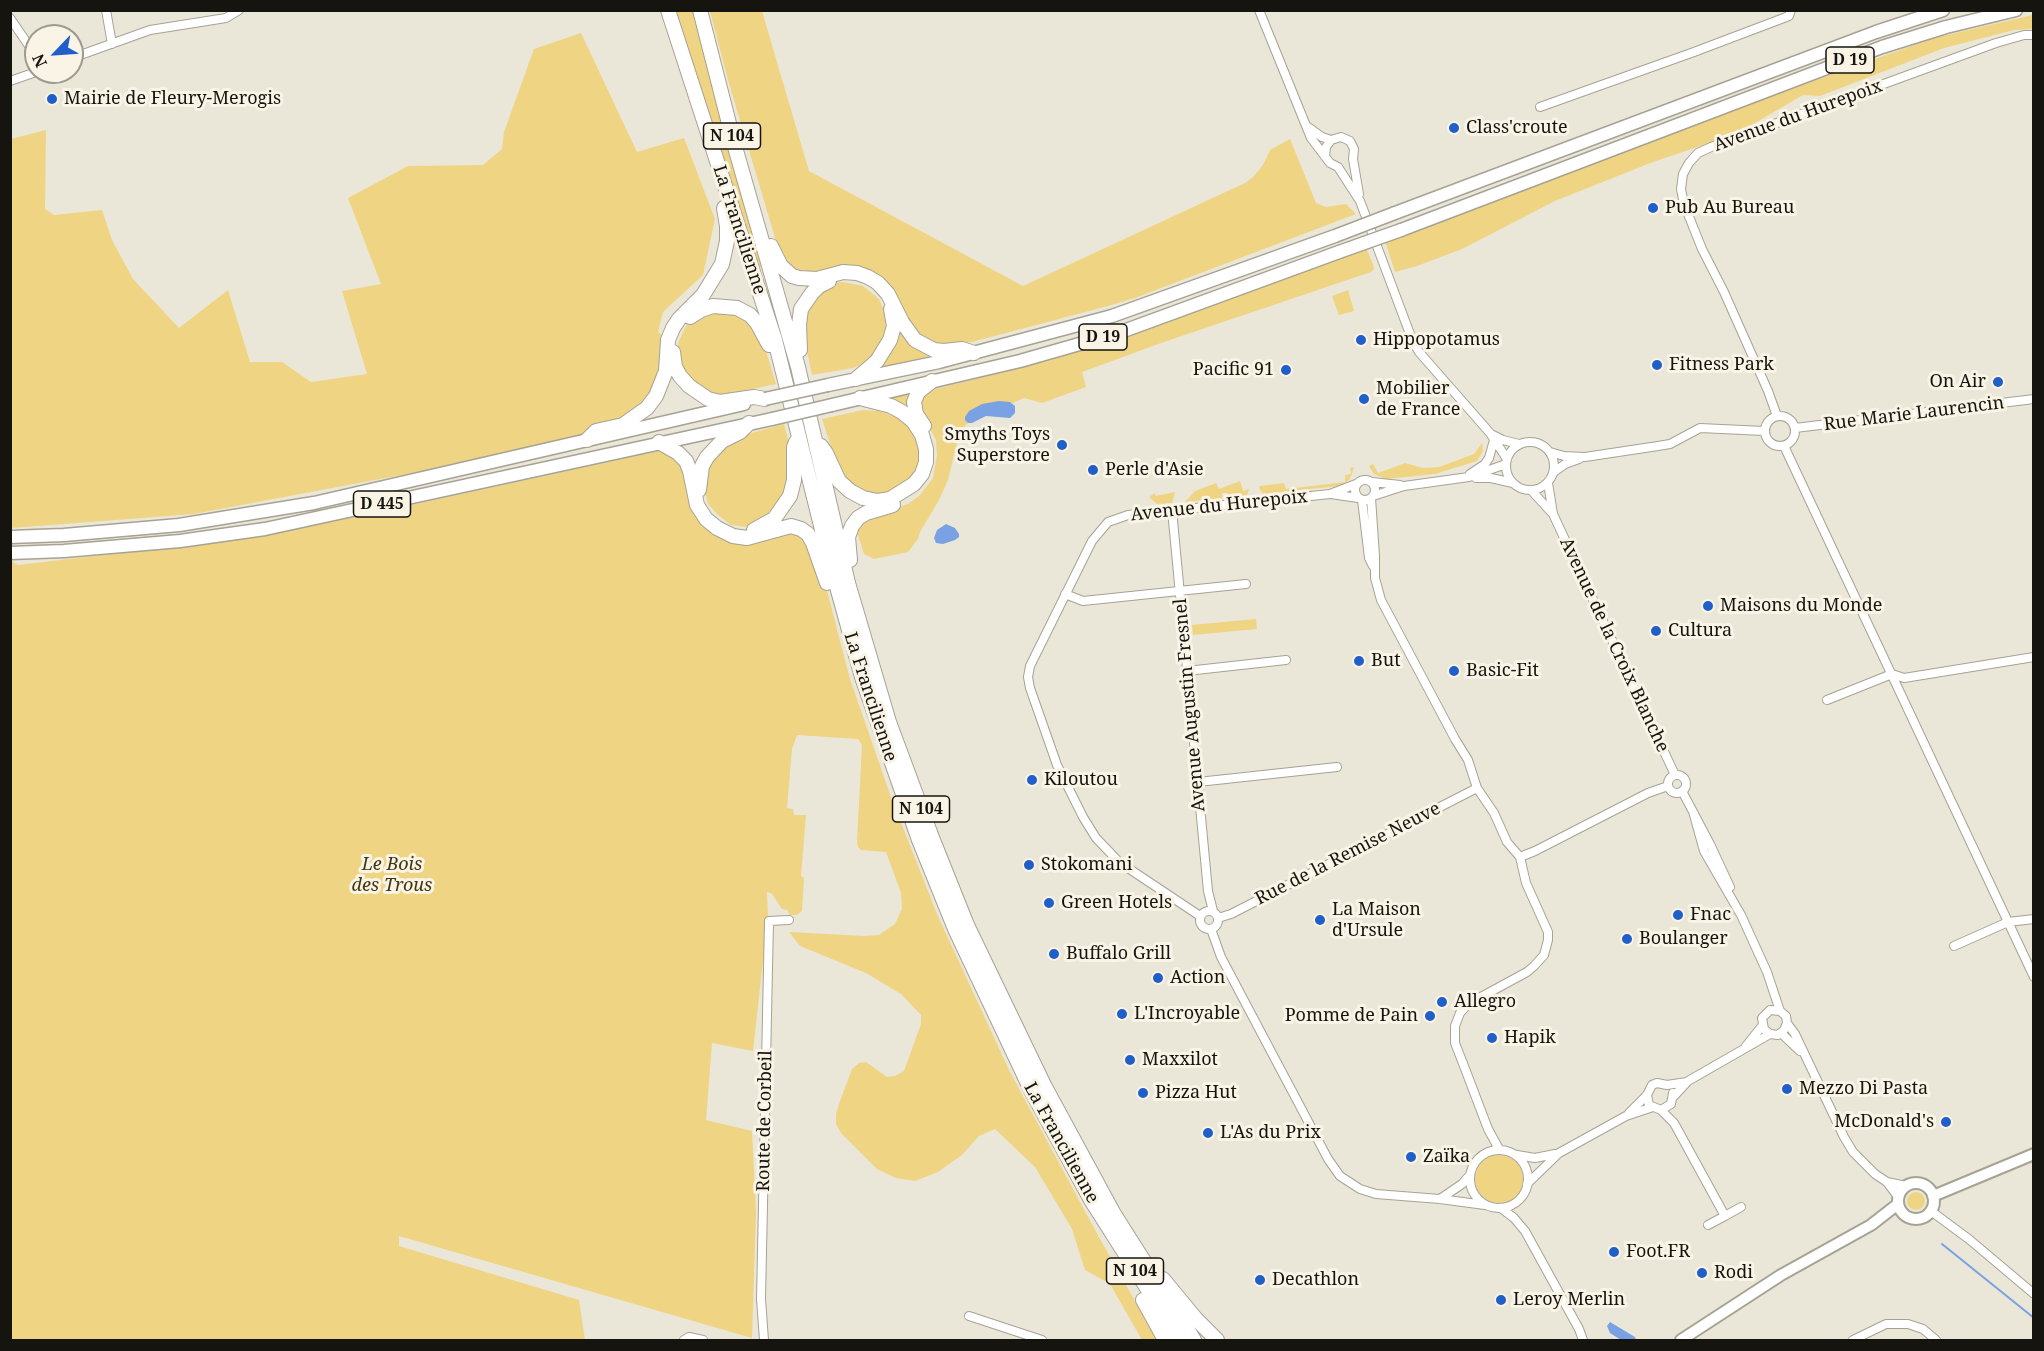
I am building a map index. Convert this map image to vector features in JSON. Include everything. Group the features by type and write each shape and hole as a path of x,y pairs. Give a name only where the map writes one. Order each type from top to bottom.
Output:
{"highway":[{"name":"La Francilienne","path":"668,10 779,356 846,622 906,807 955,929 1022,1072 1091,1200 1180,1341"},
{"name":"La Francilienne","path":"700,10 732,137 798,367 848,583 890,722 931,835 967,925 1044,1085 1109,1204 1194,1341"},
{"path":"587,440 596,431 624,425 647,408 656,396 666,372 668,340 673,328 703,295 722,264 727,241 727,218 723,203 725,187"},
{"path":"759,231 770,242 781,266 792,276 806,280 843,272 868,277 878,283 888,294 902,322 915,340 934,350 962,349 975,353"},
{"path":"798,367 799,325 805,301 819,286 832,279 857,277 875,286 884,296 892,313 894,326 890,340 877,361 856,379"},
{"path":"765,399 754,397 720,402 699,394 689,386 675,367 673,344 683,323 691,316 701,309 725,306 737,308 750,315 779,356"},
{"path":"848,583 852,567 848,537 852,526 866,513 906,499 917,490 927,476 931,463 931,448 928,433 916,414 914,402 918,392 932,381"},
{"path":"815,440 826,453 839,481 862,498 878,501 890,499 914,484 922,474 926,462 926,449 922,435 913,421 902,412 891,406 860,398"},
{"path":"749,423 714,449 702,466 699,478 701,500 706,509 731,529 742,532 752,531 774,519 784,507 794,484 794,447 799,437"},
{"path":"659,442 678,453 686,461 697,505 706,519 717,528 733,536 747,538 791,526 808,534 818,556 835,611 846,622"},
{"path":"1091,1200 1097,1222 1165,1341"},
{"path":"1149,1270 1162,1277 1217,1341"}],"main road":[{"name":"D 19","path":"796,392 975,353 1112,316 1335,236 1876,32 1943,10"},
{"name":"D 19","path":"801,412 1020,361 1118,333 1401,230 1882,47 1946,27 2016,10"},
{"name":"D 445","path":"10,537 64,535 179,525 314,503 796,392"},
{"name":"D 445","path":"10,554 180,541 264,529 801,412"}],"street":[{"path":"106,10 112,44"},
{"path":"84,54 150,30 226,18 239,10"},
{"path":"1259,10 1315,144 1330,163 1338,166 1346,165 1353,159"},
{"path":"1540,107 1789,16 1791,10"},
{"path":"10,18 24,38"},
{"name":"Avenue du Hurepoix","path":"1777,416 1768,391 1724,292 1702,249 1684,204 1681,189 1683,174 1689,163 1698,153 1711,147 1996,43 2024,35 2034,35"},
{"path":"1306,126 1322,137 1331,140 1341,137 1350,141 1354,149 1353,159 1360,201 1413,342 1492,437 1506,462 1509,477 1513,483 1518,487 1531,490 1540,488 1548,483 1554,472 1565,464 1585,457"},
{"path":"1325,156 1326,147 1331,140"},
{"path":"1338,166 1360,201"},
{"name":"Rue Marie Laurencin","path":"1795,428 2034,399"},
{"path":"1777,416 1789,419 1795,428 1792,440 1784,446 1771,444 1764,431 1767,423 1777,416"},
{"path":"1550,452 1564,456 1585,457 1658,447 1670,444 1700,428 1764,431"},
{"path":"1492,437 1519,444"},
{"path":"1465,478 1485,464 1489,458 1492,437"},
{"path":"1506,462 1509,453 1519,444 1539,443 1554,458 1554,472"},
{"path":"1784,446 2034,977"},
{"path":"1465,478 1506,462"},
{"path":"1360,499 1404,486 1465,478 1491,478 1513,483"},
{"path":"1404,486 1364,479 1356,484 1354,491 1360,499 1369,558 1377,590 1468,760 1477,788 1494,813 1507,842 1520,857 1526,882 1548,932 1544,955 1534,966 1468,1004 1455,1026 1455,1043 1488,1129 1499,1149"},
{"path":"1372,482 1375,489 1372,497 1375,556 1373,567"},
{"name":"Avenue de la Croix Blanche","path":"1548,483 1553,514 1675,775"},
{"name":"Avenue du Hurepoix","path":"1330,494 1356,484"},
{"name":"Avenue de la Croix Blanche","path":"1531,490 1553,514"},
{"name":"Avenue du Hurepoix","path":"1210,917 1187,908 1119,862 1103,847 1088,826 1057,765 1032,695 1028,677 1030,666 1092,541 1108,522 1121,516 1330,494 1360,499"},
{"name":"Avenue Augustin Fresnel","path":"1172,510 1210,917"},
{"path":"1065,594 1083,601 1246,584"},
{"path":"1827,700 1892,674 1904,678 2034,657"},
{"path":"1187,672 1286,660"},
{"path":"1198,782 1337,767"},
{"name":"Avenue de la Croix Blanche","path":"1668,786 1670,778 1675,775 1685,779 1686,784 1682,792 1694,815 1704,851 1741,915 1767,972 1780,1011 1786,1016 1787,1023 1853,1152 1875,1174 1887,1182"},
{"path":"1520,857 1648,793 1668,786 1674,793 1682,792"},
{"name":"Rue de la Remise Neuve","path":"1210,917 1231,914 1477,788"},
{"path":"1210,917 1221,957 1328,1160 1340,1176 1360,1189 1376,1194 1440,1199 1501,1208 1514,1218 1525,1232 1580,1329 1583,1341"},
{"path":"1954,946 2008,922 2034,919"},
{"name":"Route de Corbeil","path":"764,1341 761,1299 769,921 789,920"},
{"name":"Avenue de la Croix Blanche","path":"1743,1050 1762,1026 1762,1018 1770,1010 1771,987"},
{"path":"1770,1010 1780,1011"},
{"path":"1787,1023 1781,1033 1806,1058"},
{"path":"1762,1026 1770,1034"},
{"name":"Avenue de la Croix Blanche","path":"1667,1084 1688,1081 1770,1034 1781,1033"},
{"name":"Avenue de la Croix Blanche","path":"1673,1100 1688,1081"},
{"path":"1501,1208 1514,1204 1521,1197 1527,1184 1559,1153 1626,1116 1647,1095 1652,1085 1667,1084 1673,1091 1674,1123"},
{"path":"1647,1095 1649,1105 1674,1123 1725,1216"},
{"path":"1626,1116 1657,1109 1673,1100"},
{"path":"1487,1152 1490,1141 1488,1129"},
{"path":"1440,1199 1462,1184 1469,1176 1474,1161 1487,1152 1499,1149 1535,1158 1559,1153"},
{"path":"1933,1196 2034,1154"},
{"path":"1517,1155 1526,1168 1527,1184"},
{"path":"1469,1176 1473,1193 1485,1205"},
{"path":"1870,1225 1904,1215 1915,1219 1921,1218 1931,1211 1933,1196 1925,1186 1919,1184 1906,1186 1887,1182"},
{"path":"1887,1182 1904,1215"},
{"path":"1682,1341 1781,1275 1870,1225 1898,1200 1906,1186"},
{"path":"1708,1225 1741,1207"},
{"path":"1931,1211 2034,1294"},
{"path":"969,1316 1042,1341"},
{"path":"1853,1341 1886,1324 1908,1324 1923,1329 1936,1341"},
{"path":"684,1341 689,1337 703,1341"}],"green space":[{"path":"674,11 695,11 706,62 762,267 758,268"},
{"path":"710,11 762,11 809,171 1023,286 1245,183 1263,165 1270,150 1290,139 1316,203 1326,207 1346,204 1356,214 1135,298 1108,306 972,342 955,344 927,340 906,320 897,299 886,282 872,271 854,266 837,266 807,274 787,264 779,251"},
{"path":"2033,15 2033,29 2014,30 1944,48 1820,96 1803,95 1755,123 1718,140 1653,162 1555,201 1462,249 1395,272 1385,241 1771,96 1934,38"},
{"path":"581,33 637,152 684,138 715,219 703,275 663,312 658,332 668,340 656,396 587,440 194,514 11,528 11,139 46,130 45,209 54,215 102,210 112,240 133,279 179,328 228,290 250,362 282,362 311,382 367,374 342,291 381,284 348,198 408,166 483,165 502,149 504,132 534,49"},
{"path":"1366,248 1373,264 1374,269 1371,272 1082,372 1086,387 1042,403 1024,398 1013,403 999,401 965,420 968,423 960,430 948,480 918,539 908,552 874,559 864,554 856,529 864,520 908,504 920,495 933,478 937,455 936,440 921,411 921,402 931,390 1047,361 1130,336"},
{"path":"843,282 863,286 879,299 885,313 886,332 878,349 865,363 853,368 812,375 804,337 806,309 811,298 833,283"},
{"path":"1348,290 1354,311 1339,315 1332,296"},
{"path":"703,312 738,314 748,318 762,338 776,384 721,396 701,390 679,365 678,343 686,326"},
{"path":"901,332 931,356 927,359 883,369 880,366 896,334"},
{"path":"911,392 910,411 888,399"},
{"path":"863,410 878,411 900,418 916,432 922,456 917,475 888,495 866,493 856,488 843,476 837,465 822,419"},
{"path":"784,424 790,447 789,478 779,507 757,524 746,527 731,525 708,504 704,489 705,474 711,460 720,449 744,435"},
{"path":"1482,443 1483,451 1477,461 1435,474 1386,479 1374,474 1369,466 1373,464 1378,473 1405,463 1423,468 1439,467 1474,454"},
{"name":"Le Bois des Trous","path":"668,449 678,453 697,505 733,536 801,529 818,556 850,679 891,797 937,914 1009,1070 1157,1340 1142,1340 1110,1284 1085,1270 1072,1229 1035,1167 995,1129 979,1136 962,1155 938,1172 915,1181 896,1178 877,1169 841,1133 836,1124 836,1114 852,1069 859,1063 866,1062 887,1077 904,1071 921,1024 921,1015 901,994 866,973 800,946 789,932 879,935 895,924 902,909 901,893 886,852 861,850 858,847 862,745 858,739 797,735 792,749 787,808 793,809 794,815 806,815 801,876 804,878 802,911 796,915 790,915 787,910 782,909 772,894 767,892 768,916 753,1051 712,1043 706,1120 752,1131 756,1212 752,1338 399,1236 399,1246 579,1300 585,1340 11,1340 11,561 18,565 180,546 265,533 384,511"},
{"path":"1354,467 1349,480 1339,486 1263,494 1259,488 1284,483 1286,489 1345,482 1345,475 1351,474 1350,468"},
{"path":"1240,481 1243,491 1249,489 1247,495 1230,497 1227,493 1222,493 1222,498 1185,502 1195,491 1216,483 1219,489"},
{"path":"1175,492 1172,503 1157,504 1149,497 1155,493 1156,496"},
{"path":"1256,619 1257,629 1193,635 1192,625"},
{"path":"1494,1155 1504,1155 1516,1162 1523,1174 1523,1184 1516,1196 1504,1203 1494,1203 1479,1192 1475,1184 1475,1174 1486,1159"},
{"path":"1916,1192 1924,1197 1925,1201 1920,1209 1916,1210 1908,1205 1907,1201 1912,1193"}],"water":[{"path":"1010,402 1015,406 1015,413 1010,418 986,416 972,423 965,420 969,411 982,404"},
{"path":"946,524 955,528 959,537 943,544 936,543 934,538 937,530"},
{"path":"1610,1322 1635,1337 1636,1340 1621,1340 1610,1333 1607,1326"}],"waterway":[{"path":"1942,1244 2034,1318"}],"place":[{"name":"Mairie de Fleury-Merogis","path":"52,99"},
{"name":"Class'croute","path":"1454,128"},
{"name":"Pub Au Bureau","path":"1653,208"},
{"name":"Hippopotamus","path":"1361,340"},
{"name":"Fitness Park","path":"1657,365"},
{"name":"Pacific 91","path":"1286,370"},
{"name":"On Air","path":"1998,382"},
{"name":"Mobilier de France","path":"1364,399"},
{"name":"Smyths Toys Superstore","path":"1062,445"},
{"name":"Perle d'Asie","path":"1093,470"},
{"name":"Maisons du Monde","path":"1708,606"},
{"name":"Cultura","path":"1656,631"},
{"name":"But","path":"1359,661"},
{"name":"Basic-Fit","path":"1454,671"},
{"name":"Kiloutou","path":"1032,780"},
{"name":"Stokomani","path":"1029,865"},
{"name":"Green Hotels","path":"1049,903"},
{"name":"Fnac","path":"1678,915"},
{"name":"La Maison d'Ursule","path":"1320,920"},
{"name":"Boulanger","path":"1627,939"},
{"name":"Buffalo Grill","path":"1054,954"},
{"name":"Action","path":"1158,978"},
{"name":"Allegro","path":"1442,1002"},
{"name":"L'Incroyable","path":"1122,1014"},
{"name":"Pomme de Pain","path":"1430,1016"},
{"name":"Hapik","path":"1492,1038"},
{"name":"Maxxilot","path":"1130,1060"},
{"name":"Mezzo Di Pasta","path":"1787,1089"},
{"name":"Pizza Hut","path":"1143,1093"},
{"name":"McDonald's","path":"1946,1122"},
{"name":"L'As du Prix","path":"1208,1133"},
{"name":"Zaïka","path":"1411,1157"},
{"name":"Foot.FR","path":"1614,1252"},
{"name":"Rodi","path":"1702,1273"},
{"name":"Decathlon","path":"1260,1280"},
{"name":"Leroy Merlin","path":"1501,1300"}]}
